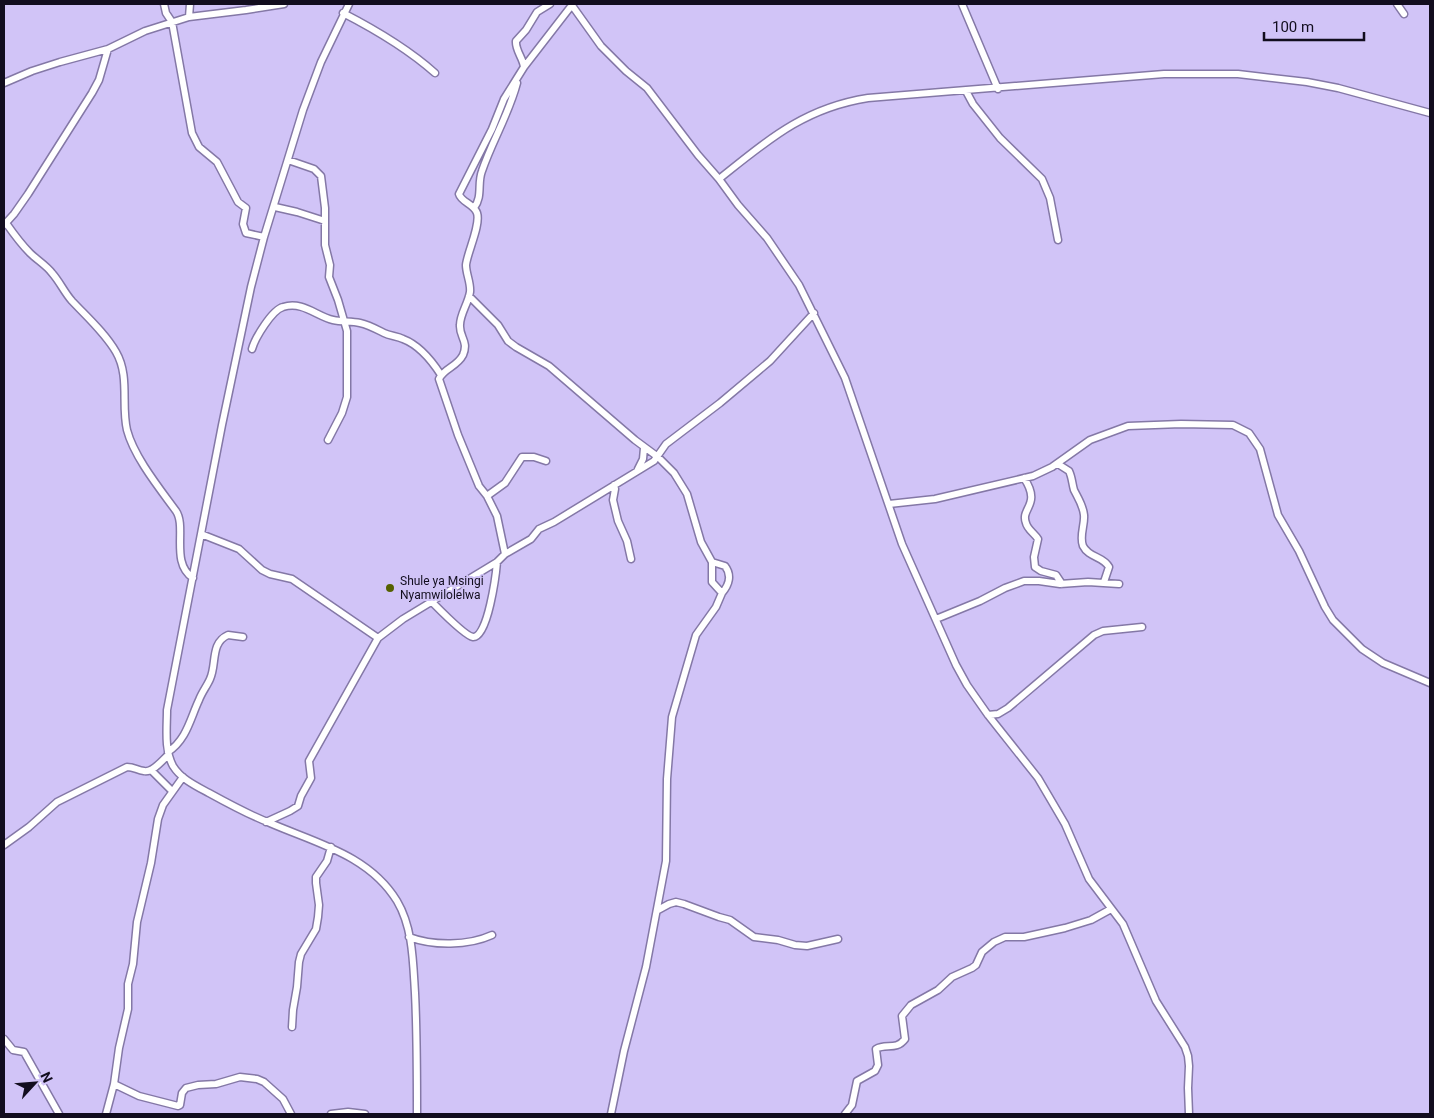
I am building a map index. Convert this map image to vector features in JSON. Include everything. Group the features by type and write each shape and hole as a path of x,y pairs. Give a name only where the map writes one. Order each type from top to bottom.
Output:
{"street":[{"path":"164,4 166,13 172,22 192,133 199,147 217,162 238,202 246,208 244,224 246,232 264,237"},
{"path":"189,17 190,4"},
{"path":"4,83 32,71 108,49 145,31 189,17 284,4"},
{"path":"348,4 320,62 303,110 275,207 264,237 239,343 167,710 168,753 174,768 182,777 225,802 266,822 331,847 356,860 380,878 397,901 412,948 418,1114"},
{"path":"524,67 516,41 526,30 536,12 550,4"},
{"path":"505,554 497,516 487,496 479,486 440,384 443,372 453,367 463,354 465,342 460,331 460,324 469,296 470,289 466,263 470,255 477,217 474,208 459,196 460,190 474,165 504,99 524,67 572,4 601,46 626,71 647,88 698,155 719,178 738,205 772,245 799,285 852,393 906,553 962,677 988,715 1038,778 1064,824 1087,874 1123,924 1156,1001 1188,1056 1189,1114"},
{"path":"962,4 998,88"},
{"path":"1397,4 1404,14"},
{"path":"343,13 388,38 417,57 435,72"},
{"path":"108,49 99,80 92,93 28,194 5,224 30,252 52,272 67,295 101,332 117,354 124,383 126,418 130,438 153,480 178,514 179,546 184,570 186,574 193,578"},
{"path":"719,178 802,118 824,108 848,101 868,98 1164,74 1238,74 1315,83 1430,113"},
{"path":"474,208 479,202 482,171 510,104 518,77"},
{"path":"966,91 973,104 1000,138 1042,179 1050,198 1058,240"},
{"path":"288,160 314,170 321,176 326,208 325,245 330,266 329,277 347,331 347,397 342,414 328,440"},
{"path":"275,207 325,221"},
{"path":"469,296 498,324 508,341 549,366 644,448 658,457 674,473 684,486 701,542 712,562 712,582 722,593"},
{"path":"252,349 260,330 281,307 299,307 311,310 332,320 366,324 408,341 426,356 441,375"},
{"path":"266,822 298,806 311,778 309,761 360,674 378,638 392,627 497,562 505,554 528,541 543,527 658,457 666,444 700,420 770,362 814,313"},
{"path":"889,504 935,499 1024,478 1052,468 1090,440 1128,426 1233,425 1249,433 1260,449 1278,515 1300,551 1325,607 1333,620 1362,649 1383,664 1430,683"},
{"path":"638,469 643,459 644,448"},
{"path":"487,496 505,483 522,457 534,457 546,462"},
{"path":"1058,464 1066,468 1071,474 1074,489 1083,510 1084,517 1081,536 1083,545 1090,555 1104,561 1109,567 1104,582"},
{"path":"1024,478 1032,492 1032,501 1025,518 1027,527 1038,539 1034,557 1035,567 1041,571 1056,575 1062,584"},
{"path":"614,485 614,500 618,521 627,541 631,559"},
{"path":"202,534 239,549 262,570 292,580 378,638"},
{"path":"432,602 462,630 471,637 476,637 481,632 492,598 496,581 497,562"},
{"path":"611,1114 624,1051 646,967 666,861 667,779 672,717 696,635 716,607 728,584 729,574 725,566 712,562"},
{"path":"936,619 980,602 1005,588 1024,581 1062,584 1104,582 1119,584"},
{"path":"988,715 998,714 1008,708 1094,635 1103,631 1142,627"},
{"path":"4,845 29,827 57,802 101,779 127,767 144,772 151,770 179,743 189,727 198,701 210,679 214,654 219,641 228,635 243,637"},
{"path":"151,770 172,791"},
{"path":"106,1114 114,1084 119,1048 128,1009 128,984 133,964 137,922 151,863 158,819 163,806 182,777"},
{"path":"292,1027 298,962 316,929 318,917 319,906 316,877 327,861 331,847"},
{"path":"658,910 676,902 684,904 730,920 754,937 778,940 795,945 807,946 838,940"},
{"path":"845,1114 852,1105 857,1082 874,1072 877,1068 877,1048 895,1047 905,1039 902,1016 911,1005 938,990 955,975 972,968 988,946 999,939 1029,936 1065,928 1091,920 1111,909"},
{"path":"409,937 422,942 470,942 492,935"},
{"path":"4,1039 13,1050 24,1052 59,1114"},
{"path":"114,1084 139,1096 178,1106 180,1105 182,1093 186,1088 216,1084 240,1077 257,1079 264,1082 278,1094 291,1114"},
{"path":"331,1114 348,1112 365,1114"}],"place":[{"name":"Shule ya Msingi Nyamwilolelwa","path":"390,588"}]}
